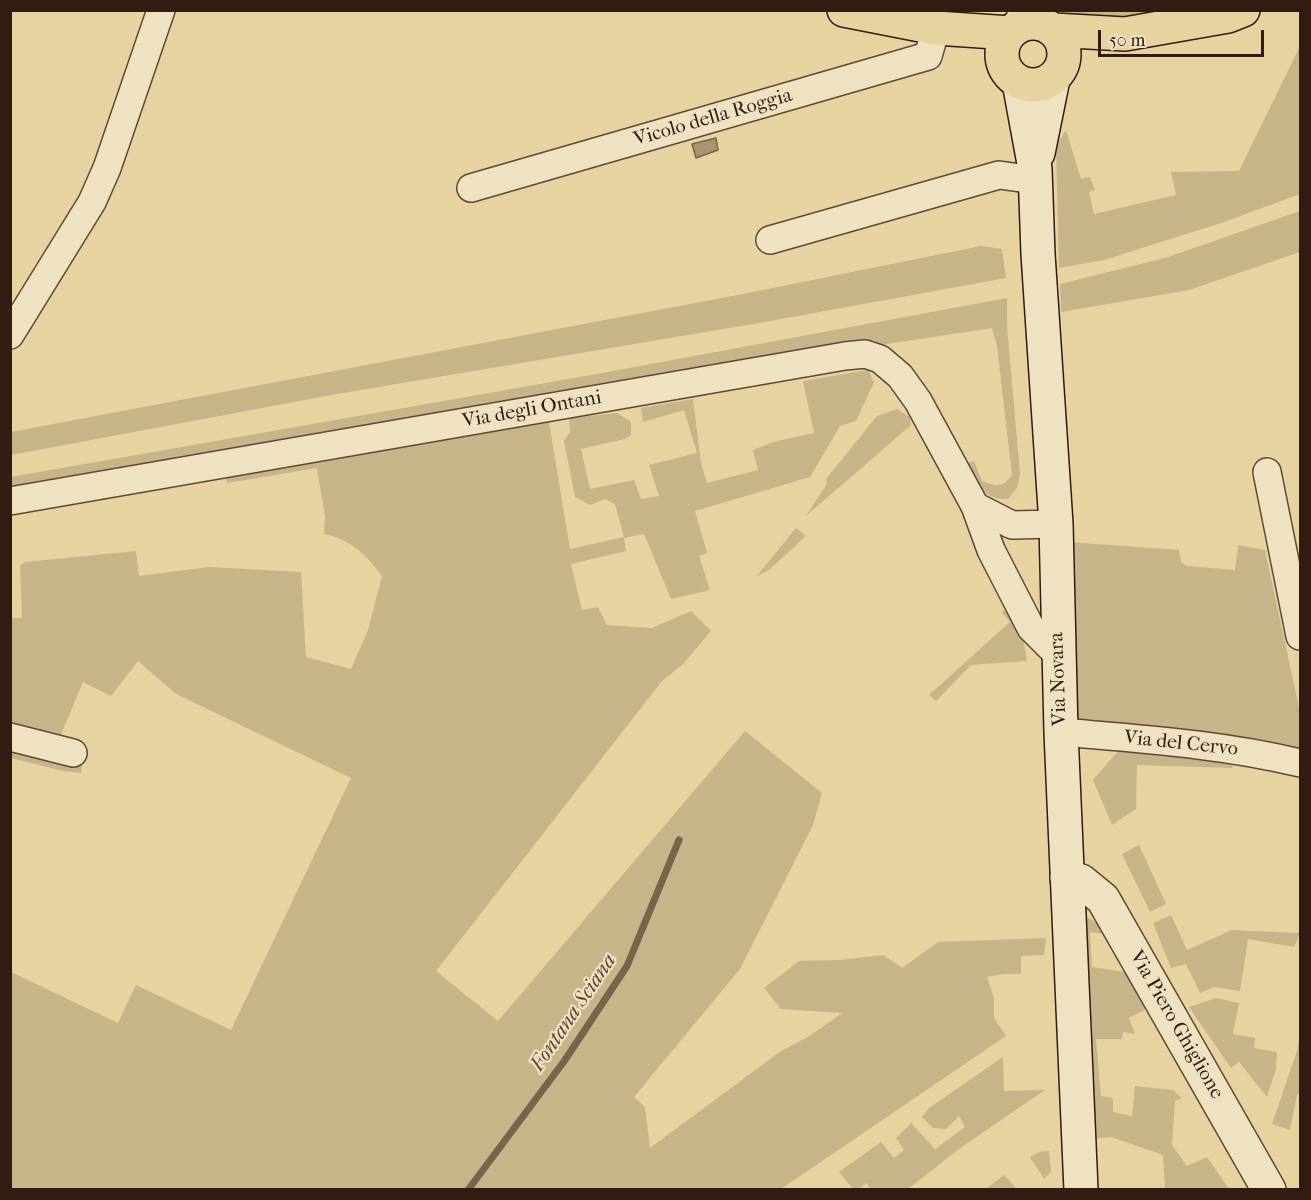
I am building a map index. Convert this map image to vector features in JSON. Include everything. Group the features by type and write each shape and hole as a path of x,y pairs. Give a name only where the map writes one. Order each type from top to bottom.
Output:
{"main road":[{"path":"844,10 936,28 1025,35 1125,34 1228,16 1243,10"},
{"path":"1025,35 1037,85 1059,70 1125,34"},
{"path":"1025,35 1063,44 1059,70"},
{"name":"Via Novara","path":"1025,35 1056,524 1061,732 1081,1190"},
{"name":"Via Novara","path":"1035,175 1059,70"},
{"name":"Via Piero Ghiglione","path":"1067,878 1081,880 1103,899 1269,1190"}],"street":[{"path":"10,335 92,202 107,168 160,10"},
{"name":"Vicolo della Roggia","path":"471,188 928,56 936,28"},
{"path":"770,240 999,175 1035,175"},
{"name":"Via degli Ontani","path":"10,501 865,354 880,359 900,376 918,401 975,506 991,550 1030,628 1059,656"},
{"path":"1267,472 1300,636"},
{"path":"975,506 1012,525 1056,524"},
{"name":"Via del Cervo","path":"1061,732 1181,743 1247,752 1300,764"},
{"path":"10,737 73,753"}],"shaded area":[{"path":"1051,11 1175,11 1065,20"},
{"path":"1300,46 1300,194 1224,222 1104,260 1059,268 1056,146 1066,130 1081,179 1090,177 1095,190 1089,192 1094,214 1176,195 1171,172 1239,171"},
{"path":"716,138 718,150 696,158 692,144"},
{"path":"1300,211 1300,252 1189,290 1061,312 1060,284 1165,258"},
{"path":"981,246 1002,249 1006,278 759,323 337,394 11,455 11,432 748,293"},
{"path":"1007,298 1007,326 1020,474 1017,488 1008,499 1000,499 987,494 976,484 963,464 974,461 982,481 992,484 1002,484 1012,475 997,346 992,328 11,488 11,477 597,374"},
{"path":"868,370 874,382 856,421 840,426 810,477 695,511 707,553 699,556 710,590 671,599 644,534 624,538 626,551 571,564 582,610 598,607 607,625 652,628 691,611 711,631 683,664 662,681 436,971 498,1021 745,731 822,793 813,825 740,969 634,1097 645,1107 650,1148 781,1051 811,1035 842,1013 781,1009 764,988 799,961 840,960 883,955 902,968 938,942 1046,938 1044,955 1021,956 1021,974 987,977 994,998 994,1018 1006,1036 781,1189 11,1189 11,972 118,1023 136,985 231,1030 351,778 176,694 138,661 111,696 83,682 60,737 85,747 81,773 63,771 11,758 11,618 22,618 20,566 25,562 136,551 139,576 209,567 301,572 306,657 351,669 368,630 382,576 357,549 334,536 324,534 325,516 317,468 227,483 225,474 549,422 570,549 624,537 615,504 605,499 590,505 575,497 564,441 570,432 569,418 617,413 631,422 631,435 625,439 581,449 590,489 634,480 641,499 659,496 649,465 697,453 684,410 643,422 641,408 693,399 701,463 707,483 758,470 753,450 773,442 814,433 803,381"},
{"path":"897,409 910,417 911,425 806,516 827,484 826,479 877,416"},
{"path":"796,528 806,536 770,569 756,577"},
{"path":"1069,542 1179,550 1181,562 1187,566 1235,570 1238,545 1265,550 1300,712 1300,750 1072,722"},
{"path":"1009,604 1022,634 1027,661 971,665 936,701 929,695 1010,622 1002,613"},
{"path":"1120,749 1234,761 1232,768 1137,765 1136,809 1112,825 1093,780"},
{"path":"1139,845 1166,904 1150,912 1122,854"},
{"path":"1077,914 1094,921 1105,934 1090,932 1092,967 1126,972 1146,1009 1129,1018 1135,1034 1123,1032 1122,1039 1096,1039 1101,1096 1113,1098 1113,1112 1132,1116 1135,1086 1173,1090 1182,1098 1175,1101 1172,1145 1187,1166 1207,1157 1229,1189 1165,1189 1163,1155 1111,1137 1088,1139"},
{"path":"1171,915 1187,950 1232,930 1300,933 1294,947 1248,939 1240,991 1214,987 1200,993 1186,964 1171,968 1153,923"},
{"path":"1216,998 1239,1003 1233,1034 1255,1038 1254,1048 1277,1052 1276,1069 1267,1097 1239,1062 1231,1068 1189,1007"},
{"path":"1300,1028 1300,1093 1297,1095 1290,1130 1272,1124 1298,1048"},
{"path":"1003,1057 1004,1091 1045,1090 959,1149 908,1189 871,1189 866,1183 859,1189 853,1189 839,1172 881,1142 894,1158 904,1150 896,1138 911,1123 935,1149 965,1127 959,1116 946,1129 933,1128 922,1117 929,1108"},
{"path":"1049,1151 1051,1172 1044,1179 1030,1157 1039,1152"},
{"path":"1004,1175 1017,1189 986,1189"}],"waterway":[{"name":"Fontana Sciana","path":"468,1190 565,1060 627,966 679,840"}]}
